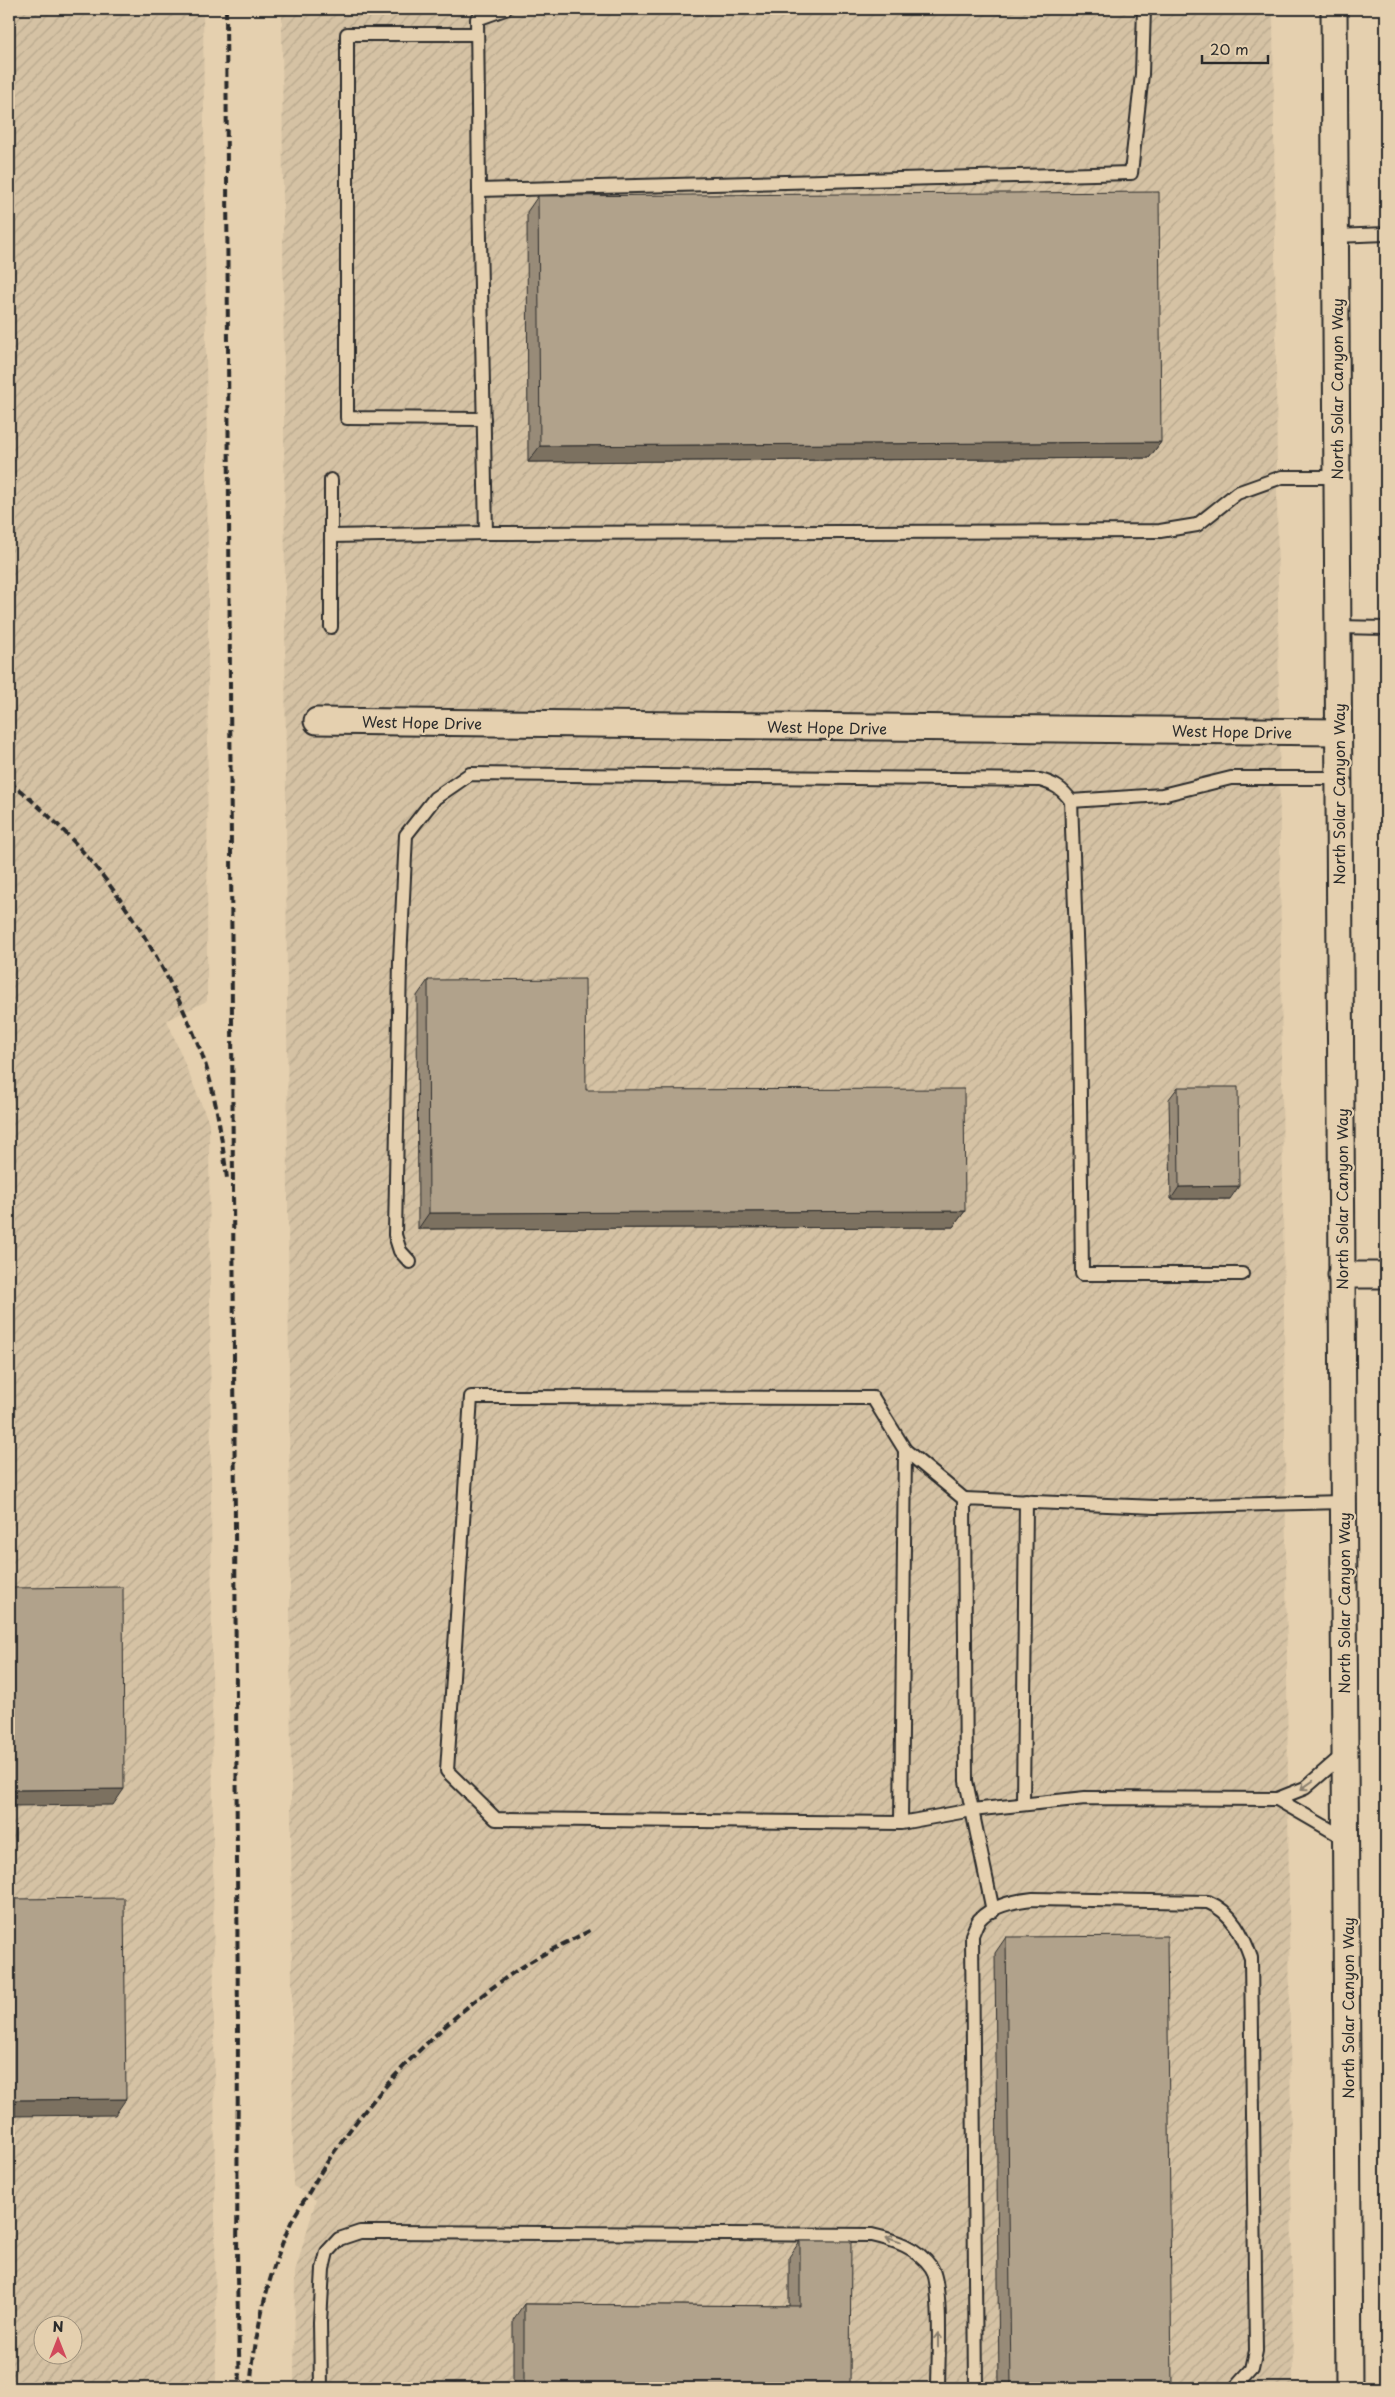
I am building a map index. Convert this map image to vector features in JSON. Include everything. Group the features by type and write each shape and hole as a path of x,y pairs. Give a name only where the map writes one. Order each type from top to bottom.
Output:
{"street":[{"name":"North Solar Canyon Way","path":"1334,9 1349,2388"},
{"name":"West Hope Drive","path":"317,721 1338,732"},
{"path":"1341,1275 1386,1275"}],"lane":[{"path":"486,533 477,20 505,9"},
{"path":"479,190 1131,173 1142,74 1144,9"},
{"path":"477,34 347,34 347,418 484,419"},
{"path":"1335,236 1386,234"},
{"path":"331,536 486,533 1160,531 1197,525 1237,493 1282,477 1336,477"},
{"path":"331,480 331,628"},
{"path":"1337,628 1386,628"},
{"path":"410,1262 400,1252 395,1235 400,961 406,835 436,798 453,784 470,774 1040,780 1054,784 1064,791 1071,801 1079,1016 1082,1274 1242,1274"},
{"path":"1071,801 1162,795 1231,778 1338,778"},
{"path":"1342,1502 1156,1507 964,1499 905,1450 873,1398 471,1396 447,1771 496,1819 901,1823 972,1810 1085,1798 1277,1799 1305,1788 1344,1754"},
{"path":"901,1823 905,1450"},
{"path":"964,1499 966,1782 993,1910"},
{"path":"1023,1804 1026,1501"},
{"path":"1277,1799 1346,1839"},
{"path":"976,2388 972,1935 979,1920 993,1910 1011,1902 1033,1899 1208,1902 1228,1916 1243,1937 1251,1958 1256,2351 1252,2369 1235,2388"},
{"path":"320,2388 320,2322 327,2252 339,2239 360,2232 872,2234 899,2241 918,2254 932,2268 938,2288 938,2388"}],"shaded area":[{"path":"9,9 203,9 208,583 207,1001 167,1020 209,1123 216,2388 9,2388"},
{"path":"282,9 1273,9 1293,2388 294,2388 295,2272 316,2200 293,2186"}],"building":[{"path":"1159,192 1161,442 540,446 538,196"},
{"path":"585,979 586,1090 964,1089 965,1211 429,1213 428,980"},
{"path":"1178,1087 1238,1087 1239,1186 1179,1187"},
{"path":"123,1587 124,1789 9,1790 9,1588"},
{"path":"124,1898 126,2099 9,2100 9,1899"},
{"path":"1167,1936 1172,2387 1011,2388 1006,1937"},
{"path":"800,2241 851,2241 850,2388 524,2388 524,2304 800,2306"}],"railway":[{"path":"226,9 238,2031 237,2278 240,2388"},
{"path":"9,782 41,808 70,837 97,869 122,902 166,974 184,1011 206,1065 217,1113 227,1178"},
{"path":"250,2388 263,2306 281,2246 297,2212 333,2154 357,2121 413,2057 476,2000 542,1955 593,1929"}]}
